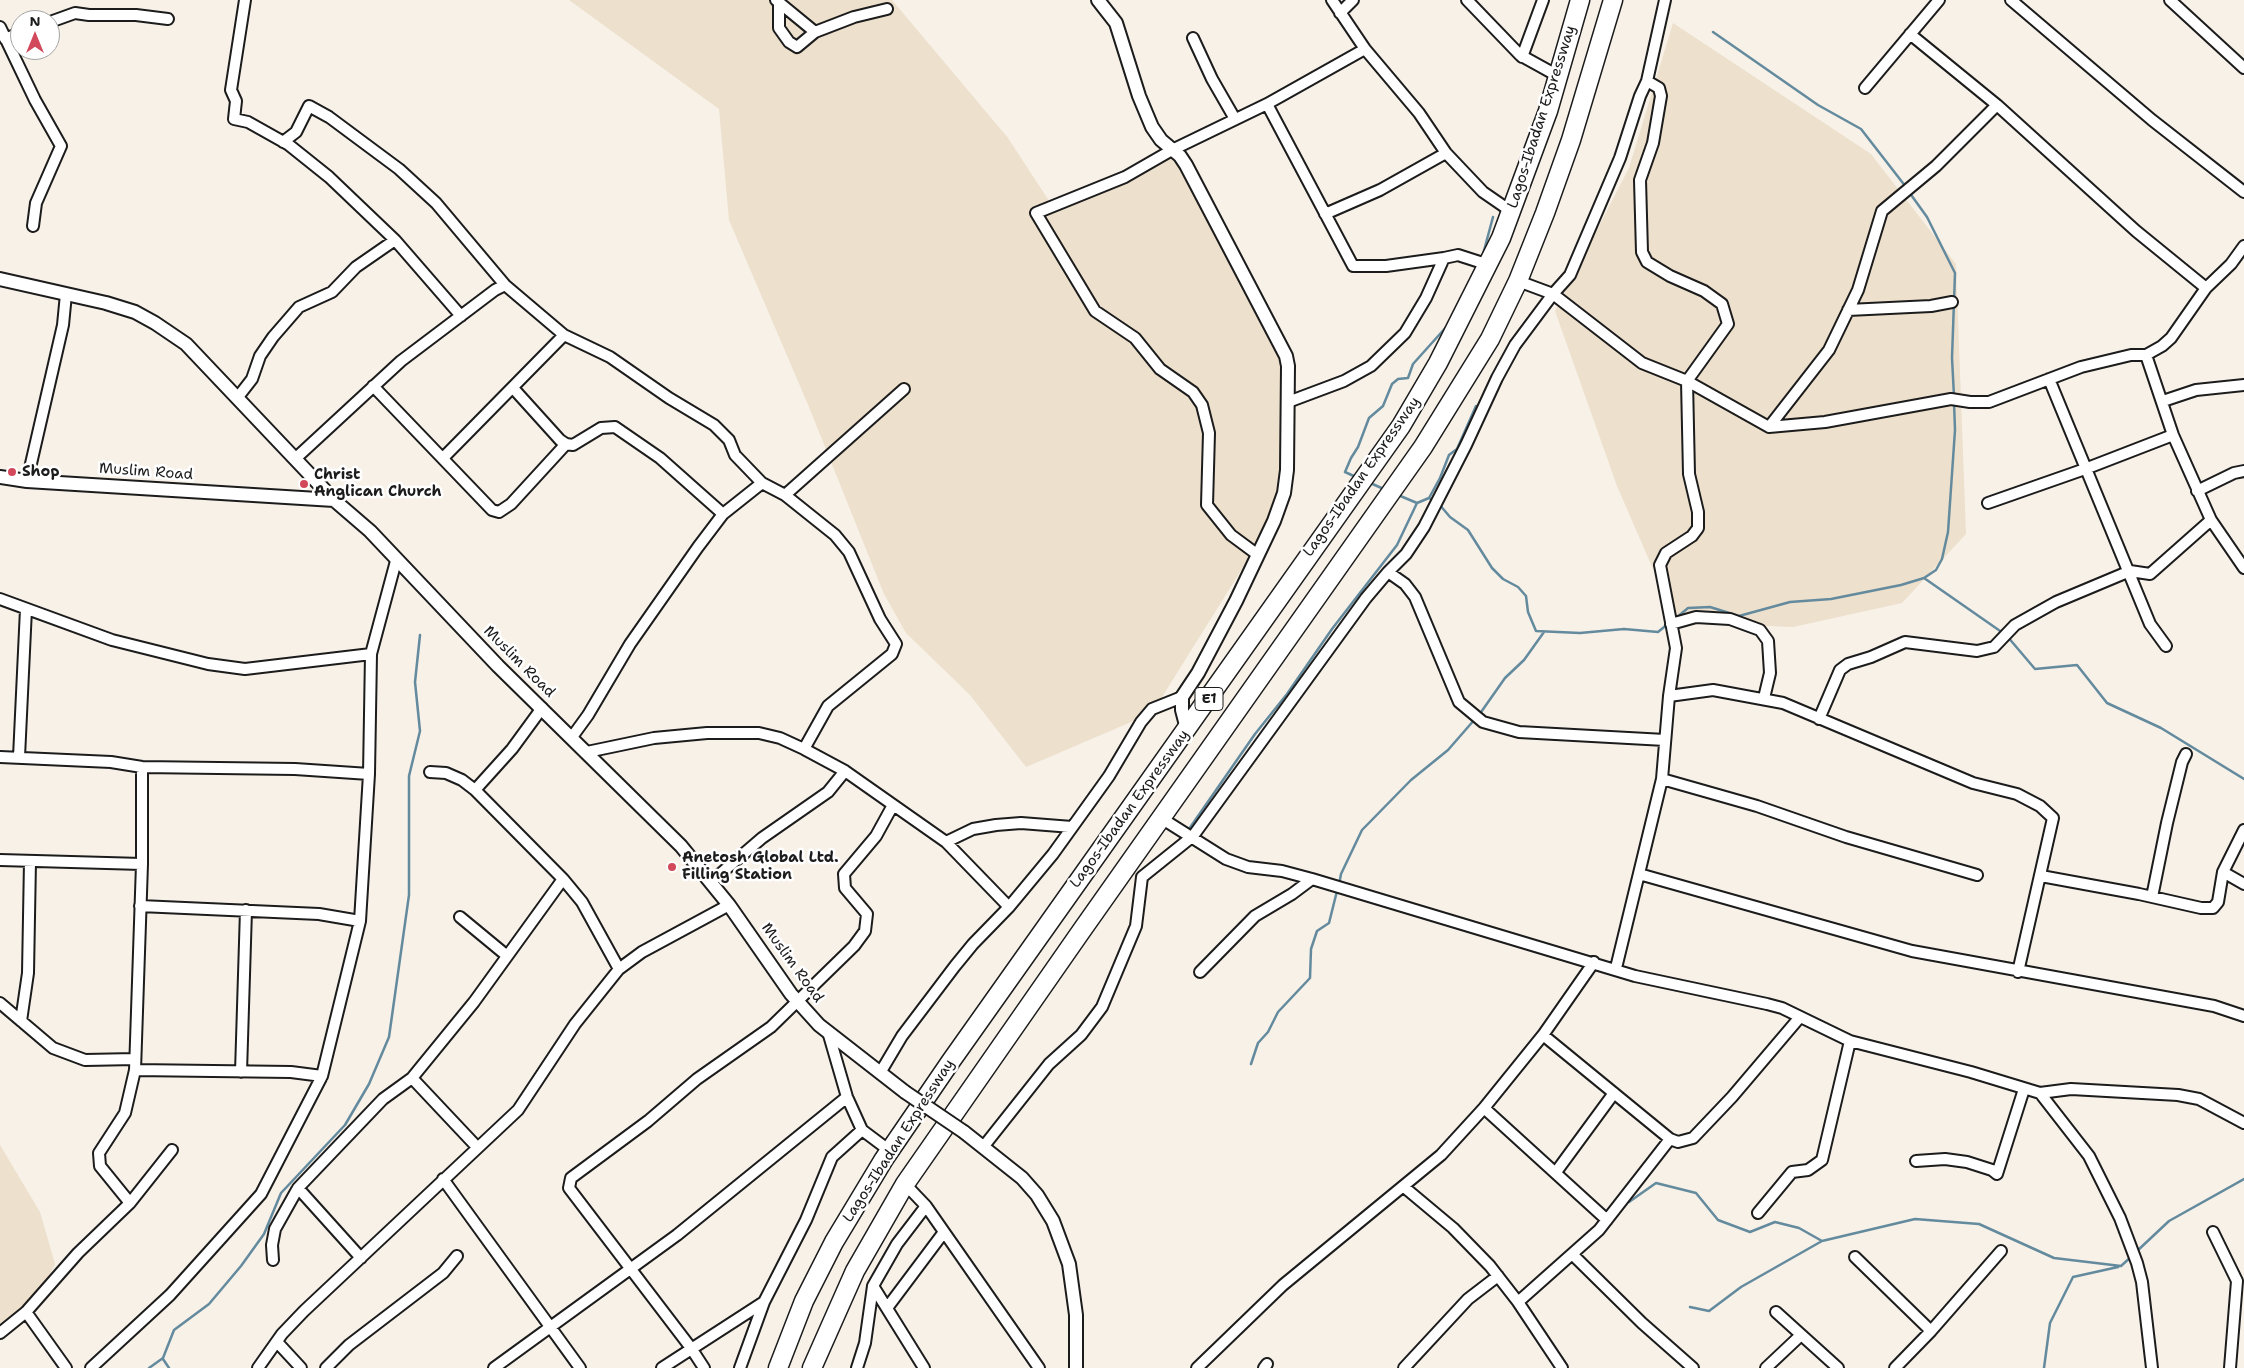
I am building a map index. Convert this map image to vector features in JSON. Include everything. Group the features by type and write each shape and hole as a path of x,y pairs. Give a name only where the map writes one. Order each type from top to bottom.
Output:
{"highway":[{"name":"Lagos-Ibadan Expressway","path":"778,1368 804,1301 834,1242 890,1151 968,1037 1401,426 1446,348 1489,265 1512,212 1558,76 1580,0"},
{"name":"Lagos-Ibadan Expressway","path":"812,1368 855,1271 905,1184 1423,447 1490,339 1518,281 1545,213 1571,140 1612,0"}],"street":[{"path":"245,0 231,90 236,101 234,119 248,122 283,142 329,177 395,240 461,316"},
{"path":"880,1074 902,1036 972,944 1009,907 1072,827 1109,776 1141,722 1152,710 1182,697 1198,673 1258,555 1284,493 1288,402 1286,356 1186,166 1161,140 1146,115 1116,23 1098,0"},
{"path":"1332,0 1365,49 1419,113 1446,153 1483,192 1512,212"},
{"path":"1340,13 1353,0"},
{"path":"1467,0 1522,57 1558,76"},
{"path":"1522,57 1543,0"},
{"path":"984,1146 1049,1064 1081,1035 1102,1007 1136,926 1142,877 1193,836 1366,598 1406,554 1424,527 1515,345 1553,294 1570,275 1620,158 1640,96 1647,81 1665,0"},
{"path":"1865,88 1939,0"},
{"path":"2011,0 2152,120 2244,192"},
{"path":"2170,0 2244,68"},
{"path":"778,2 815,32"},
{"path":"778,2 780,28 789,42 797,47 815,32 854,17 887,9"},
{"path":"60,18 75,13 89,15 136,15 168,19"},
{"path":"0,27 35,100 62,146 36,203 33,226"},
{"path":"1910,34 1997,106 2136,231 2206,288"},
{"path":"5,39 10,37"},
{"path":"1193,38 1212,79 1235,119"},
{"path":"1258,555 1230,535 1207,505 1209,433 1202,405 1193,392 1160,369 1135,338 1095,311 1036,213 1125,177 1172,150 1268,104 1365,49"},
{"path":"1616,968 1662,779 1669,696 1676,648 1660,565 1666,553 1692,536 1698,528 1698,512 1689,474 1687,381 1728,324 1722,304 1704,291 1670,276 1647,262 1642,252 1640,180 1654,142 1661,96 1659,88 1647,81"},
{"path":"1268,104 1353,266 1386,266 1458,255 1489,265"},
{"path":"283,142 296,132 309,106 329,117 399,169 436,203 505,285 564,335 610,357 669,398 714,425 729,440 735,455 762,483 784,495 835,535 849,552 880,619 896,644 892,654 828,706 804,748"},
{"path":"1769,427 1829,350 1858,290 1882,211 1936,166 1997,106"},
{"path":"1325,214 1380,190 1446,153"},
{"path":"238,397 252,379 260,356 298,307 332,292 356,267 395,240"},
{"path":"1518,281 1553,294 1642,363 1687,381 1769,427 1824,422 1955,399 1970,402 1989,402 2049,379 2106,361 2146,354 2162,346 2171,338 2206,288 2231,264 2244,246"},
{"path":"1288,402 1344,381 1371,366 1405,333 1426,298 1444,258"},
{"path":"0,279 135,312 155,323 186,344 334,500"},
{"path":"296,458 401,361 505,285"},
{"path":"27,481 63,325 66,294"},
{"path":"1848,310 1930,306 1952,302"},
{"path":"443,458 564,335"},
{"path":"2146,354 2173,435 2211,520 2244,568"},
{"path":"2049,379 2150,624 2166,646"},
{"path":"2163,401 2196,390 2244,385"},
{"path":"373,386 492,510 499,512 511,504 566,444"},
{"path":"513,388 560,440 566,444 573,445 601,428 615,427 660,458 723,514"},
{"path":"784,495 904,390"},
{"path":"1988,503 2085,469 2173,435"},
{"path":"2198,491 2234,472 2244,471"},
{"name":"Muslim Road","path":"0,477 27,481 334,500 351,513 396,561 662,827 712,882 798,1002 829,1035 905,1092 984,1146 1022,1178 1037,1195 1062,1240 1069,1264 1076,1315 1076,1368"},
{"path":"572,737 588,715 630,644 723,514 762,483"},
{"path":"1819,718 1840,670 1848,664 1871,657 1904,642 1977,651 1994,647 2015,625 2056,602 2130,572 2150,574 2211,520"},
{"path":"91,1368 170,1295 260,1194 322,1076 360,921 369,774 371,654 396,561"},
{"path":"1388,572 1405,584 1415,597 1459,702 1483,722 1519,732 1665,740"},
{"path":"0,599 112,640 208,664 245,669 371,654"},
{"path":"19,757 26,609"},
{"path":"1672,624 1696,617 1730,619 1760,630 1768,641 1770,673 1764,698"},
{"path":"1669,696 1713,690 1783,703 1973,783 2017,794 2040,806 2053,818 2018,972"},
{"path":"1182,697 1182,710 1187,729"},
{"path":"475,790 512,749 542,708"},
{"path":"587,752 654,738 738,732 759,733 804,748 846,772 946,842 1009,907"},
{"path":"2152,897 2167,823 2182,762 2186,754"},
{"path":"0,757 110,762 142,767 296,769 369,774"},
{"path":"130,1203 100,1166 99,1153 125,1113 135,1070 142,864 142,767"},
{"path":"430,772 446,773 462,780 475,790 563,879 582,902 619,968"},
{"path":"712,882 762,838 828,792 846,772"},
{"path":"1662,779 1757,806 1846,837 1977,875"},
{"path":"704,1368 691,1348 569,1188 571,1178 648,1121 698,1079 771,1027 827,975 865,931 867,914 845,888 844,874 876,836 893,805"},
{"path":"1161,818 1193,836 1226,859 1248,867 1282,871 1312,879 1616,968 1635,976 1767,1004 1800,1017 1850,1041 1971,1072 2040,1093 2071,1089 2199,1099 2244,1123"},
{"path":"946,842 973,829 996,825 1021,823 1072,827"},
{"path":"2041,876 2201,908 2213,908 2218,902 2223,872 2244,830"},
{"path":"0,860 142,864"},
{"path":"21,1021 28,973 30,861"},
{"path":"2223,872 2244,884"},
{"path":"1639,874 1903,948 2018,972 2205,1005 2244,1016"},
{"path":"273,1260 272,1245 275,1229 298,1188 382,1099 412,1078 474,1002 563,879"},
{"path":"1200,972 1254,916 1292,894 1312,879"},
{"path":"258,1368 277,1342 304,1311 518,1110 575,1024 619,968 642,952 729,905"},
{"path":"140,906 319,914 360,921"},
{"path":"241,1072 246,910"},
{"path":"460,917 506,956"},
{"path":"1197,1368 1283,1285 1441,1155 1484,1108 1543,1035 1594,962"},
{"path":"0,1003 53,1048 86,1060 135,1059"},
{"path":"1543,1035 1670,1139 1678,1142 1692,1138 1732,1097 1800,1017"},
{"path":"829,1035 846,1097 862,1130 890,1151"},
{"path":"1758,1213 1792,1172 1808,1170 1822,1160 1850,1041"},
{"path":"135,1070 291,1072 322,1076"},
{"path":"412,1078 477,1148"},
{"path":"1916,1161 1945,1159 1967,1162 1992,1170 1997,1174 2024,1089"},
{"path":"1556,1172 1614,1093"},
{"path":"2040,1093 2089,1156 2120,1218 2142,1282 2152,1368"},
{"path":"494,1368 684,1229 846,1097"},
{"path":"1484,1108 1607,1220"},
{"path":"740,1368 764,1302 806,1220 832,1156 862,1130"},
{"path":"1518,1302 1607,1220 1670,1139"},
{"path":"0,1333 26,1312 78,1253 130,1203 172,1150"},
{"path":"444,1179 580,1368"},
{"path":"905,1184 926,1206 1039,1368"},
{"path":"1404,1187 1453,1228 1498,1276 1518,1302 1562,1368"},
{"path":"298,1188 360,1258"},
{"path":"857,1368 865,1343 873,1286 897,1244 926,1206"},
{"path":"887,1308 944,1232"},
{"path":"2213,1232 2240,1278 2230,1368"},
{"path":"1895,1368 1931,1331 2001,1251"},
{"path":"1572,1254 1642,1323 1693,1368"},
{"path":"326,1368 349,1344 443,1273 457,1256"},
{"path":"1855,1257 1931,1331"},
{"path":"1404,1368 1468,1299 1498,1276"},
{"path":"873,1286 924,1368"},
{"path":"662,1368 764,1302"},
{"path":"26,1312 66,1368"},
{"path":"1776,1312 1838,1368"},
{"path":"1766,1368 1801,1335"},
{"path":"277,1342 301,1368"}],"shaded area":[{"path":"569,0 892,0 1008,138 1055,210 1173,157 1288,370 1280,508 1152,713 1026,767 970,695 906,633 884,594 809,407 729,220 719,109"},
{"path":"1673,23 1871,154 1956,264 1966,534 1902,603 1793,627 1676,622 1617,486 1555,311 1629,168"},
{"path":"0,1145 40,1212 55,1264 36,1302 0,1334"}],"waterway":[{"path":"1713,32 1818,105 1861,129 1906,187"},
{"path":"1909,192 1927,217 1955,273 1952,358 1954,396"},
{"path":"1482,258 1493,217"},
{"path":"1356,477 1345,472 1358,447 1369,418 1383,406 1392,384 1398,379 1408,378 1413,364 1448,325"},
{"path":"1924,578 1936,570 1942,559 1948,532 1955,430 1954,402"},
{"path":"1429,498 1440,478 1449,455 1457,449 1476,406"},
{"path":"1368,482 1386,490"},
{"path":"1398,495 1417,503 1429,498 1434,501"},
{"path":"1189,829 1255,734 1287,694 1332,629 1397,545 1417,503"},
{"path":"1439,504 1450,517 1468,530 1492,568 1503,579 1518,587 1526,596 1528,612 1536,631 1580,633 1624,629 1658,632 1669,623"},
{"path":"1675,619 1688,608 1710,607 1739,616 1790,602 1831,599 1901,585 1924,578 2003,633"},
{"path":"1479,715 1505,678 1524,660 1544,632"},
{"path":"149,1368 163,1358 174,1330 209,1304 241,1266 264,1234 281,1193 345,1125 369,1084 389,1037 409,895 409,776 420,731 415,682 420,635"},
{"path":"2007,636 2035,669 2077,665 2107,703 2161,728 2244,779"},
{"path":"1339,885 1341,874 1362,830 1411,780 1448,750 1475,719"},
{"path":"1251,1064 1258,1043 1268,1032 1278,1012 1310,978 1311,949 1317,931 1329,923 1337,891"},
{"path":"2136,1252 2169,1221 2244,1179"},
{"path":"1629,1202 1656,1183 1696,1193 1718,1220 1750,1232 1775,1222 1799,1228 1822,1241"},
{"path":"1690,1307 1709,1311 1741,1287 1822,1241 1915,1219 1979,1224 2054,1258 2121,1266 2132,1256"},
{"path":"2044,1368 2050,1323 2073,1277 2118,1267"},
{"path":"163,1359 169,1368"}],"place":[{"name":"Shop","path":"12,472"},
{"name":"Christ Anglican Church","path":"304,484"},
{"name":"Anetosh Global Ltd. Filling Station","path":"672,867"}]}
